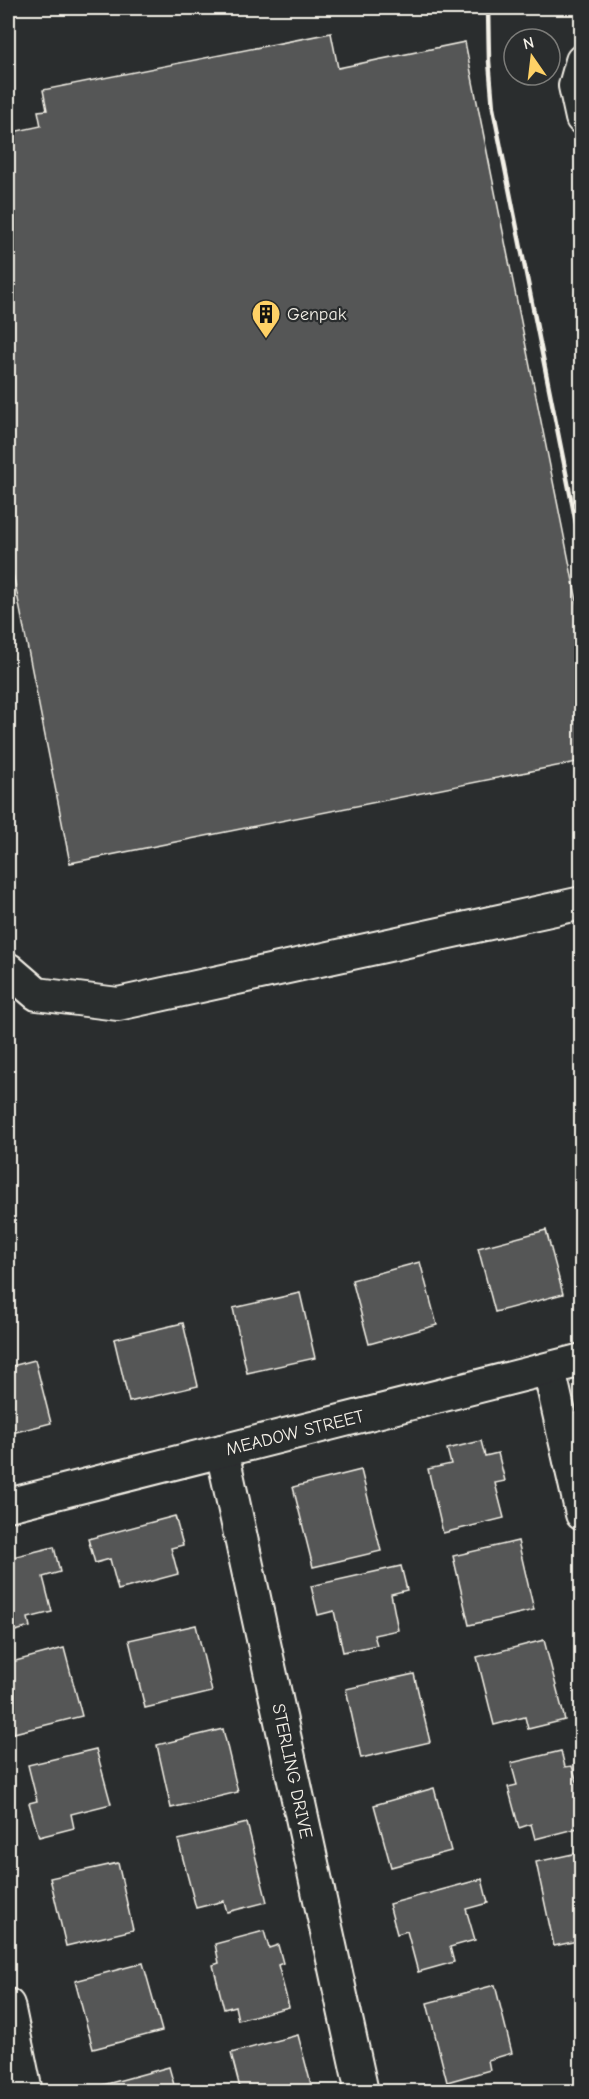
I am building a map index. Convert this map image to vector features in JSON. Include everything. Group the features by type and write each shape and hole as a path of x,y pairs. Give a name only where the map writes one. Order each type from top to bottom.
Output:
{"street":[{"path":"582,61 575,86 582,118"},
{"path":"8,969 37,994 118,1004 582,903"},
{"name":"MEADOW STREET","path":"8,1505 582,1360"},
{"path":"549,1369 582,1514"},
{"name":"STERLING DRIVE","path":"222,1451 362,2091"},
{"path":"8,2005 26,2091"}],"building":[{"name":"Genpak","path":"331,33 338,68 465,42 582,626 582,761 70,863 8,548 8,133 41,126 38,111 47,110 43,90"},
{"path":"546,1230 563,1294 495,1312 478,1248"},
{"path":"420,1262 437,1325 369,1344 352,1280"},
{"path":"300,1293 315,1358 247,1373 233,1308"},
{"path":"183,1323 198,1386 129,1402 114,1339"},
{"path":"35,1360 51,1423 8,1434 8,1367"},
{"path":"481,1441 485,1456 498,1453 505,1481 495,1483 504,1518 443,1533 428,1469 451,1464 447,1449"},
{"path":"361,1470 381,1551 313,1567 293,1487"},
{"path":"175,1516 183,1545 171,1548 178,1574 118,1590 110,1559 95,1563 88,1539"},
{"path":"518,1541 534,1610 469,1625 453,1556"},
{"path":"54,1547 60,1572 43,1577 52,1612 28,1618 30,1627 8,1633 8,1558"},
{"path":"401,1566 407,1590 391,1594 398,1630 374,1635 377,1645 343,1652 334,1611 318,1615 311,1586"},
{"path":"196,1625 212,1692 145,1708 129,1640"},
{"path":"544,1640 565,1720 528,1729 525,1717 494,1725 477,1657"},
{"path":"64,1648 82,1716 14,1733 8,1710 8,1663"},
{"path":"414,1674 430,1742 361,1758 346,1689"},
{"path":"223,1729 238,1792 171,1808 157,1745"},
{"path":"96,1749 111,1804 71,1814 74,1828 39,1837 29,1803 37,1801 28,1765"},
{"path":"561,1751 565,1767 572,1766 582,1797 582,1827 535,1839 531,1824 519,1828 508,1787 517,1785 511,1763"},
{"path":"434,1788 451,1851 391,1867 374,1805"},
{"path":"247,1823 267,1902 227,1912 224,1901 196,1908 178,1840"},
{"path":"582,1852 582,1940 554,1946 536,1862"},
{"path":"118,1863 133,1930 66,1946 50,1878"},
{"path":"482,1879 488,1903 466,1909 475,1940 450,1947 454,1962 418,1972 407,1931 397,1934 389,1904"},
{"path":"264,1931 269,1948 278,1945 283,1963 278,1965 289,2007 238,2020 235,2006 224,2009 213,1965 219,1963 215,1944"},
{"path":"143,1963 162,2031 93,2049 75,1981"},
{"path":"495,1985 512,2053 488,2060 490,2070 447,2082 427,2003"},
{"path":"298,2035 313,2092 241,2092 231,2053"},
{"path":"169,2067 176,2092 105,2092 103,2085"}],"railway":[{"path":"488,8 493,108 582,553"}],"place":[{"name":"Genpak","path":"266,340"}]}
